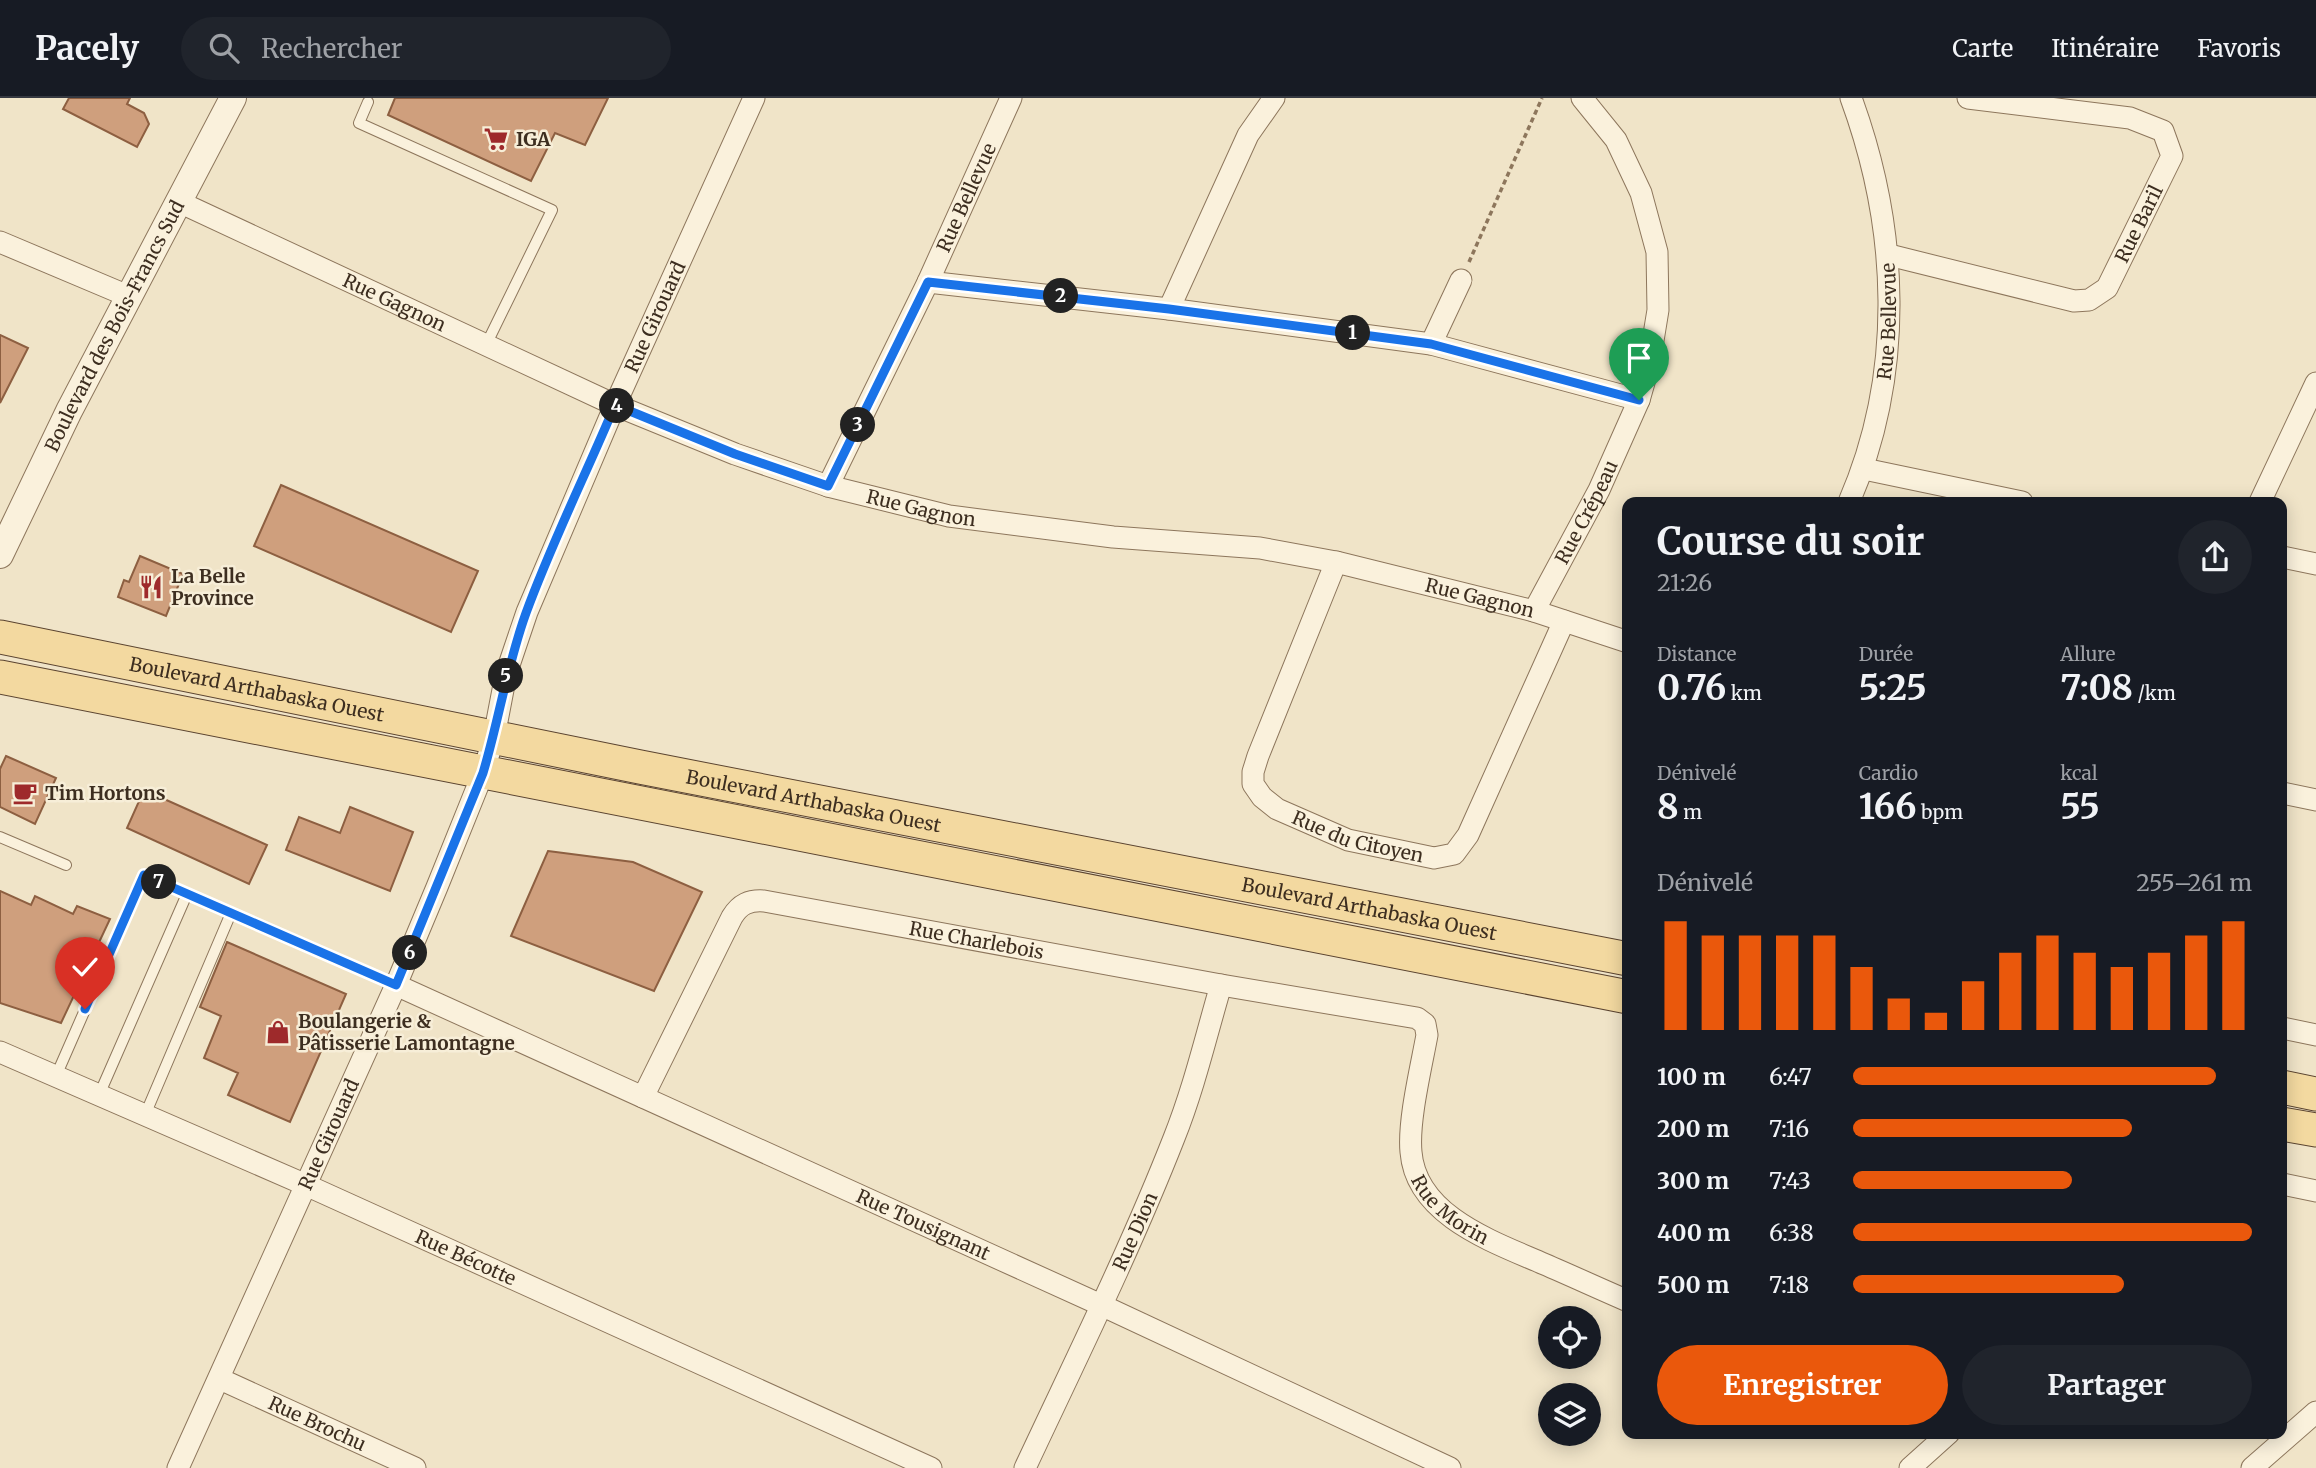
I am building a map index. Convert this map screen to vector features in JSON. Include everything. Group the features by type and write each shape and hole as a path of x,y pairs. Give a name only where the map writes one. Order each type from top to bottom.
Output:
{"main road":[{"name":"Boulevard Arthabaska Ouest","path":"0,637 494,737 1622,958"},
{"name":"Boulevard Arthabaska Ouest","path":"0,677 1622,996"},
{"path":"2287,1088 2316,1094"},
{"path":"2287,1125 2316,1130"}],"street":[{"name":"Boulevard des Bois-Francs Sud","path":"0,555 69,411 233,98"},
{"name":"Rue Girouard","path":"178,1468 396,985 483,773 494,737 506,674 527,612 615,405 754,98"},
{"name":"Rue Bellevue","path":"828,486 928,282 1011,98"},
{"path":"1169,309 1248,135 1274,98"},
{"name":"Rue Crépeau","path":"1534,611 1600,490 1639,400 1650,365 1658,310 1657,252 1641,193 1616,140 1582,98"},
{"name":"Rue Bellevue","path":"1851,497 1864,469 1883,386 1891,288 1889,255 1877,179 1852,98"},
{"name":"Rue Baril","path":"1889,255 2074,301 2089,300 2107,288 2172,156 2164,131 2130,118 1968,98"},
{"name":"Rue Gagnon","path":"177,201 615,405 735,454 828,486 949,516 1113,537 1260,548 1336,562 1534,611 1622,640"},
{"path":"0,242 128,296"},
{"path":"1431,344 1461,279"},
{"path":"928,282 1169,309 1431,344 1639,400"},
{"path":"2262,497 2316,383"},
{"path":"1864,469 1998,497"},
{"path":"2287,558 2316,564"},
{"name":"Rue du Citoyen","path":"1336,562 1258,755 1253,784 1262,797 1277,808 1348,840 1434,858 1454,854 1468,835 1564,621"},
{"path":"2287,794 2316,800"},
{"name":"Rue Charlebois","path":"643,1097 732,917 738,907 752,901 1417,1018 1426,1024"},
{"name":"Rue Tousignant","path":"396,985 1101,1305 1450,1468"},
{"name":"Rue Dion","path":"1025,1468 1101,1305 1174,1138 1221,985"},
{"name":"Rue Morin","path":"1426,1024 1427,1035 1411,1152 1416,1175 1428,1194 1444,1211 1475,1233 1622,1298"},
{"path":"2287,1029 2316,1035"},
{"name":"Rue Bécotte","path":"0,1052 306,1185 931,1468"},
{"path":"2287,1185 2316,1191"},
{"name":"Rue Brochu","path":"220,1379 415,1468"},
{"path":"2287,1437 2316,1412"},
{"path":"1910,1468 1941,1439"},
{"path":"2252,1468 2285,1439"}],"lane":[{"path":"366,99 359,123 552,210 486,345"},
{"path":"0,837 66,865"},
{"path":"56,1076 144,875 396,985"},
{"path":"99,1095 187,894"},
{"path":"145,1115 231,913"}],"path":[{"path":"1461,279 1542,98"}],"building":[{"path":"69,98 130,98 127,104 144,113 149,124 137,147 63,109"},
{"name":"IGA","path":"395,98 608,98 585,145 555,133 531,181 388,115"},
{"path":"0,335 28,348 0,403"},
{"path":"281,485 478,571 451,632 254,546"},
{"path":"140,556 183,574 166,616 118,597 124,580 129,582"},
{"name":"Tim Hortons","path":"6,756 56,778 35,824 0,807 0,769"},
{"path":"144,790 267,845 249,884 127,828"},
{"path":"350,807 413,832 390,891 286,850 299,817 340,833"},
{"path":"548,851 633,862 702,892 654,991 511,936"},
{"path":"0,891 31,905 35,896 73,914 77,906 110,919 61,1023 0,1003"},
{"path":"227,942 346,994 290,1122 228,1095 238,1073 204,1058 221,1016 200,1007"}],"place":[{"name":"IGA","path":"496,139"},
{"name":"La Belle Province","path":"151,587"},
{"name":"Tim Hortons","path":"25,793"},
{"name":"Boulangerie & Pâtisserie Lamontagne","path":"278,1032"}],"route":[{"path":"85,1009 144,875 396,985 483,773 494,737 506,674 527,612 615,405 735,454 828,486 928,282 1169,309 1431,344 1639,400"}]}
